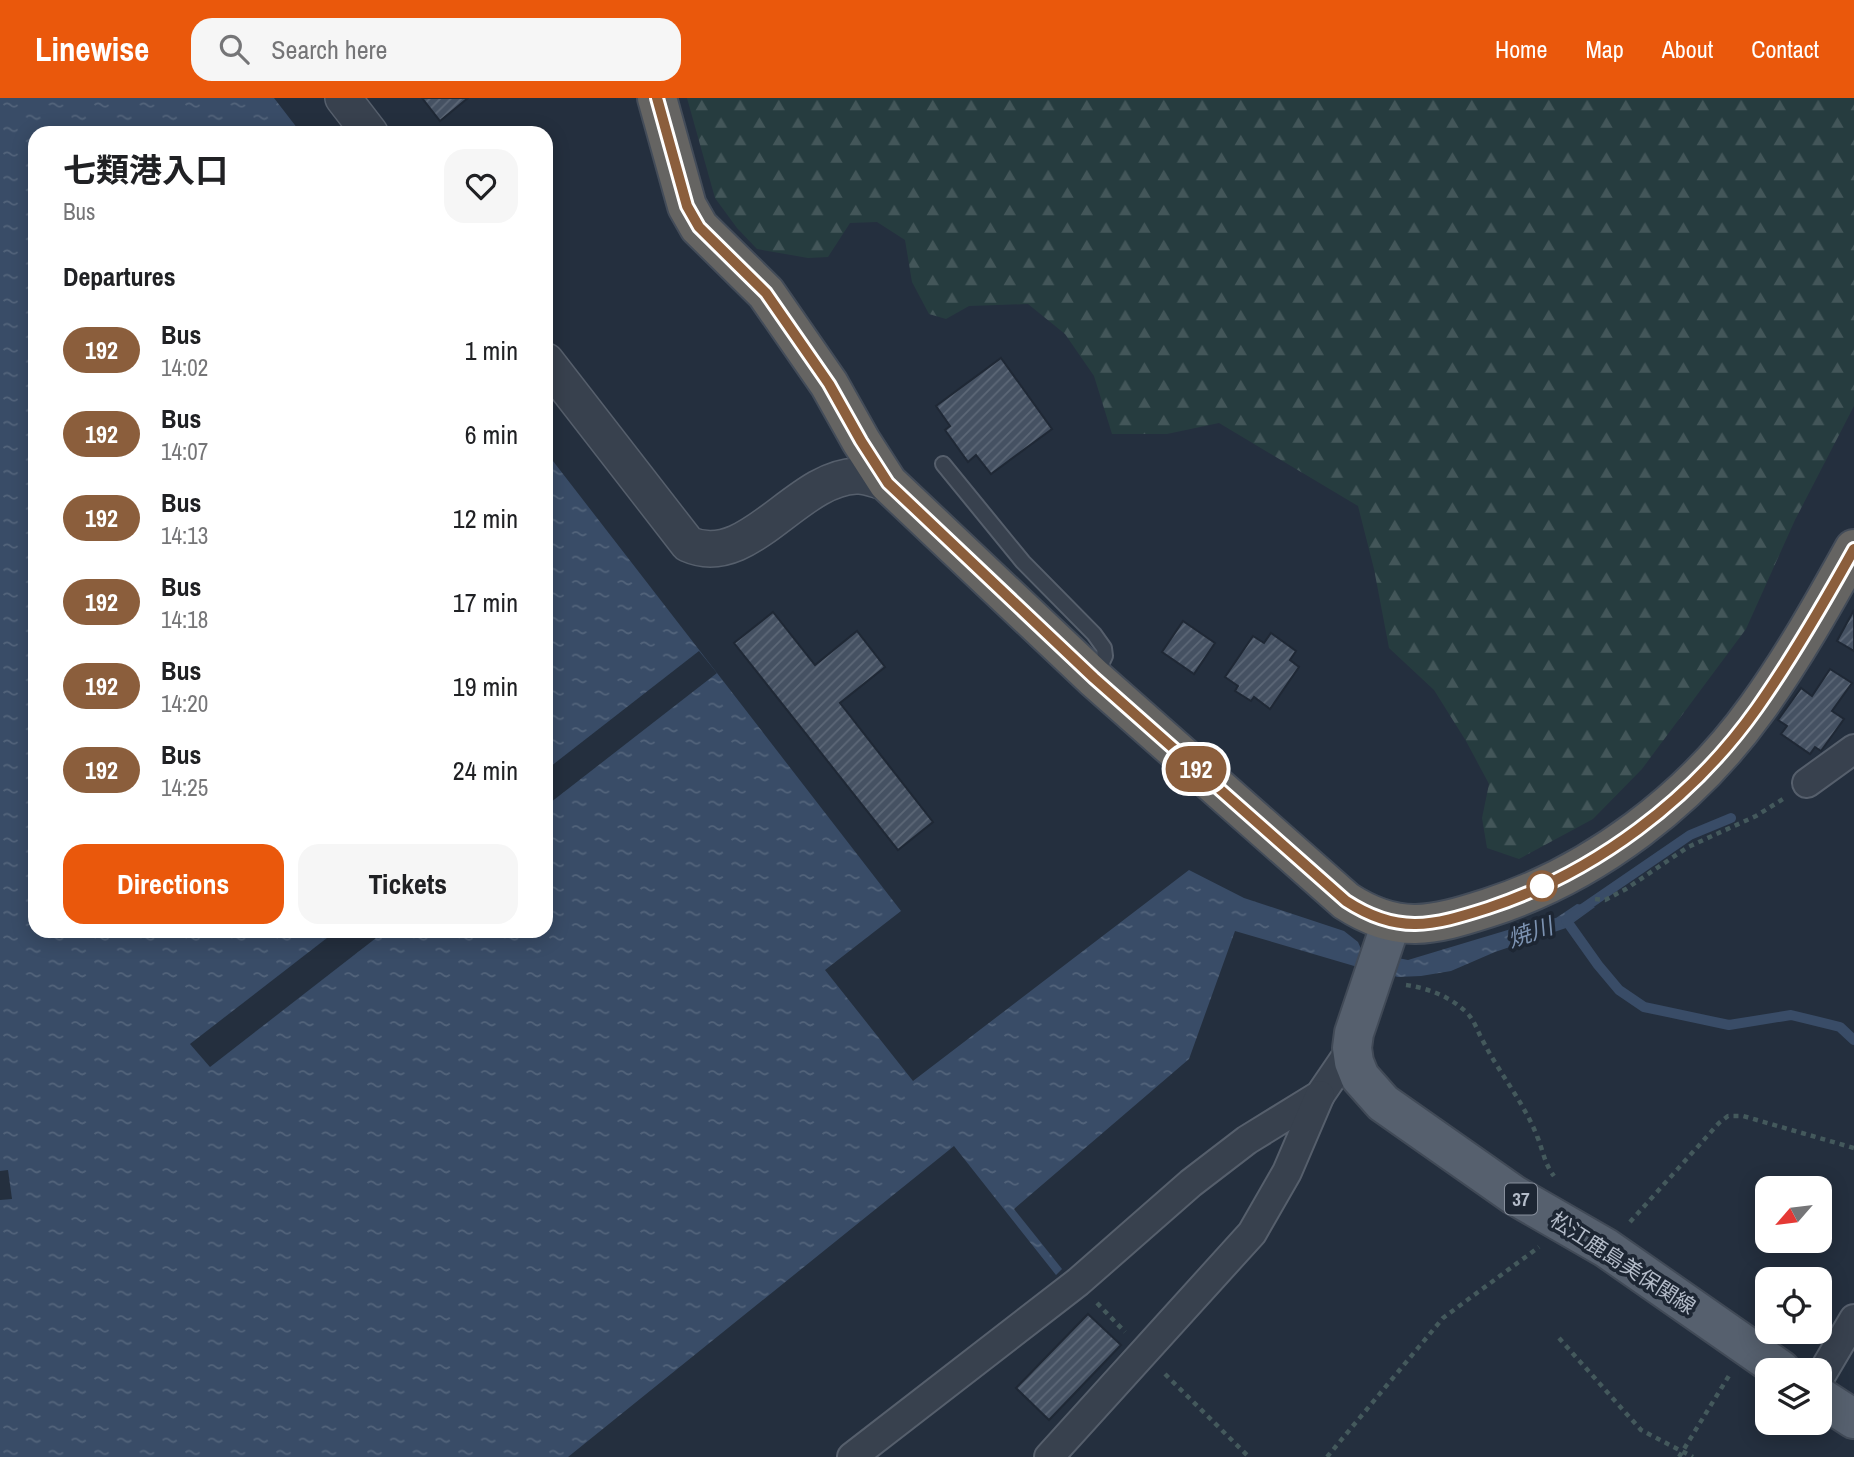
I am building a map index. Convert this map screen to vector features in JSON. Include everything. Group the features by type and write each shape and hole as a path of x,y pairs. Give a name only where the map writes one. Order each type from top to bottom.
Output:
{"highway":[{"path":"657,98 687,206 699,227 766,293 829,384 888,483 1094,678 1346,901 1367,915 1380,956 1412,924 1443,921 1516,899 1589,863 1644,824 1707,769 1756,709 1814,620 1854,549"}],"main road":[{"path":"1352,1048 1380,956"},
{"name":"松江鹿島美保関線","path":"1352,1048 1360,1077 1383,1103 1514,1195 1606,1248 1764,1358"},
{"path":"1832,1405 1854,1419"}],"street":[{"path":"343,98 365,126"},
{"path":"553,370 688,544 699,549 729,547 814,492 842,479 858,475 888,483"},
{"path":"1807,783 1854,749"},
{"path":"1049,1457 1252,1233 1287,1172 1320,1095 1352,1048"},
{"path":"852,1457 1078,1282 1191,1183 1247,1140 1320,1095"},
{"path":"1831,1358 1854,1319"}],"lane":[{"path":"943,464 1023,562 1094,634 1104,648 1105,656 1094,678"}],"path":[{"path":"1599,900 1605,900 1626,889 1688,847 1756,816 1807,783"},
{"path":"1380,956 1420,987 1442,996 1464,1010 1475,1023 1538,1137 1547,1167 1562,1187"},
{"path":"1606,1248 1718,1123 1728,1116 1743,1116 1854,1148"},
{"path":"1327,1457 1443,1318 1568,1225"},
{"path":"1559,1338 1641,1430 1681,1455 1693,1457"},
{"path":"1681,1455 1747,1346"}],"green space":[{"path":"687,98 1854,98 1854,406 1795,520 1746,629 1642,769 1593,819 1519,859 1487,848 1482,818 1489,784 1434,690 1389,648 1374,569 1358,506 1219,423 1167,434 1112,434 1094,376 1065,334 1028,304 969,306 946,319 929,314 912,282 905,240 877,222 850,223 828,257 808,258 757,249 715,198"}],"water":[{"path":"0,98 274,98 296,126 28,126 28,938 553,938 553,461 901,911 825,970 913,1081 1189,870 1244,898 1344,931 1358,942 1362,951 1408,960 1556,918 1577,904 1595,907 1566,928 1495,952 1451,971 1421,976 1398,977 1235,931 1189,1059 1014,1209 1062,1269 1056,1275 954,1146 568,1457 0,1457"}],"pier":[{"path":"699,651 717,673 553,801 553,765"},
{"path":"327,938 376,938 210,1067 190,1044"},
{"path":"8,1170 12,1199 0,1200 0,1171"}],"building":[{"path":"422,98 468,98 440,121"},
{"path":"1001,358 1052,429 991,474 976,455 968,462 945,430 950,426 936,406"},
{"path":"1854,610 1854,651 1837,641"},
{"path":"773,612 815,665 857,631 885,667 840,703 933,822 898,850 734,643"},
{"path":"1183,621 1215,643 1194,674 1162,652"},
{"path":"1271,633 1296,651 1290,660 1299,667 1270,709 1254,697 1251,701 1235,691 1238,686 1225,677 1253,636 1264,643"},
{"path":"1830,669 1852,683 1832,711 1844,719 1821,751 1815,747 1810,754 1781,734 1787,726 1778,720 1801,688 1812,696"},
{"path":"1088,1314 1121,1345 1049,1420 1016,1388"}],"waterway":[{"name":"焼川","path":"1731,818 1690,835 1566,920 1619,990 1644,1007 1729,1025 1791,1015 1840,1027 1854,1040"}],"bus line":[{"name":"192","path":"657,98 687,206 699,227 766,293 829,384 888,483 1094,678 1346,901 1367,915 1391,923 1443,921 1516,899 1589,863 1644,824 1707,769 1756,709 1814,620 1854,549"}]}
